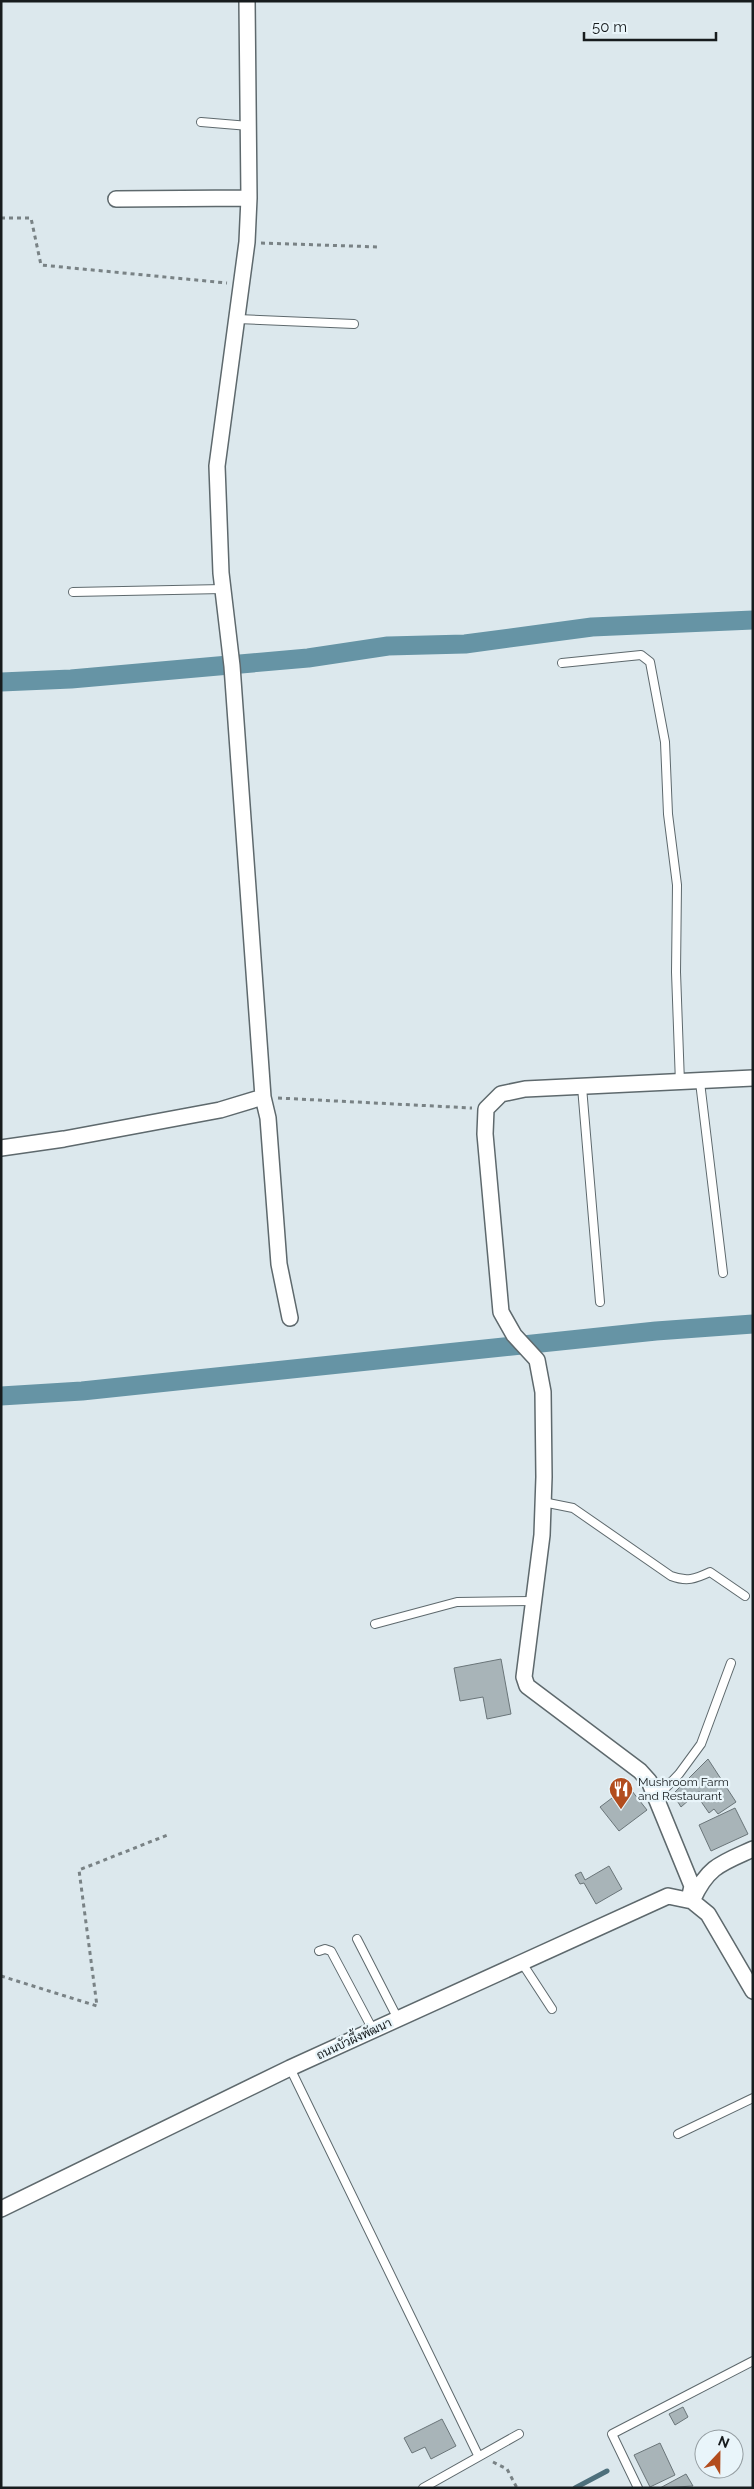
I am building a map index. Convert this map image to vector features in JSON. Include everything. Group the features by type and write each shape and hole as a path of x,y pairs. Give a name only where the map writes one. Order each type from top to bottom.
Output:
{"street":[{"path":"247,1 249,198 242,284 217,466 223,589 232,666 263,1097 268,1118 280,1264 290,1318"},
{"path":"116,199 249,198"},
{"path":"691,1900 692,1886 649,1781 640,1771 527,1686 524,1677 542,1535 543,1392 537,1360 514,1335 501,1312 485,1134 486,1109 501,1094 525,1089 753,1078"},
{"path":"1,1148 64,1139 220,1110 263,1097"},
{"path":"691,1900 714,1867 753,1849"},
{"name":"ถนนบัวผึ้งพัฒนา","path":"1,2209 290,2068 668,1896 691,1900"},
{"path":"691,1900 708,1914 753,1991"}],"lane":[{"path":"201,122 249,126"},
{"path":"237,319 354,324"},
{"path":"73,592 223,589"},
{"path":"562,663 641,655 650,662 665,742 668,814 678,885 676,972 680,1083"},
{"path":"700,1082 723,1274"},
{"path":"582,1087 600,1302"},
{"path":"543,1502 573,1508 671,1576 683,1581 694,1580 710,1572 745,1596"},
{"path":"375,1624 456,1602 534,1601"},
{"path":"655,1798 680,1774 702,1744 732,1663"},
{"path":"357,1940 398,2019"},
{"path":"319,1951 325,1949 331,1951 373,2030"},
{"path":"522,1964 552,2009"},
{"path":"290,2068 478,2456"},
{"path":"678,2134 753,2098"},
{"path":"638,2488 612,2434 753,2361"},
{"path":"423,2488 519,2434"}],"path":[{"path":"1,218 31,218 41,265 242,284"},
{"path":"246,242 380,247"},
{"path":"263,1097 486,1109"},
{"path":"1,1976 97,2006 79,1870 170,1834"},
{"path":"478,2456 507,2469 517,2488"}],"building":[{"path":"501,1659 511,1714 487,1719 483,1697 460,1701 454,1668"},
{"path":"708,1759 736,1802 718,1814 714,1809 709,1813 700,1800 704,1798 699,1791 681,1807 673,1794"},
{"path":"628,1786 647,1810 619,1831 600,1807"},
{"path":"735,1808 748,1834 711,1851 699,1825"},
{"path":"609,1866 622,1889 596,1904 584,1883 580,1884 575,1875 581,1872 585,1880"},
{"path":"683,2407 688,2417 675,2425 669,2414"},
{"path":"442,2419 456,2446 431,2459 425,2447 412,2453 404,2438"},
{"path":"660,2443 675,2475 650,2487 634,2455"},
{"path":"686,2474 693,2486 660,2488"}],"waterway":[{"path":"1,682 71,679 308,658 388,646 465,644 592,627 753,620"},
{"path":"1,1396 82,1391 656,1331 753,1324"},
{"path":"575,2488 607,2471"}],"place":[{"name":"Mushroom Farm and Restaurant","path":"621,1810"}]}
